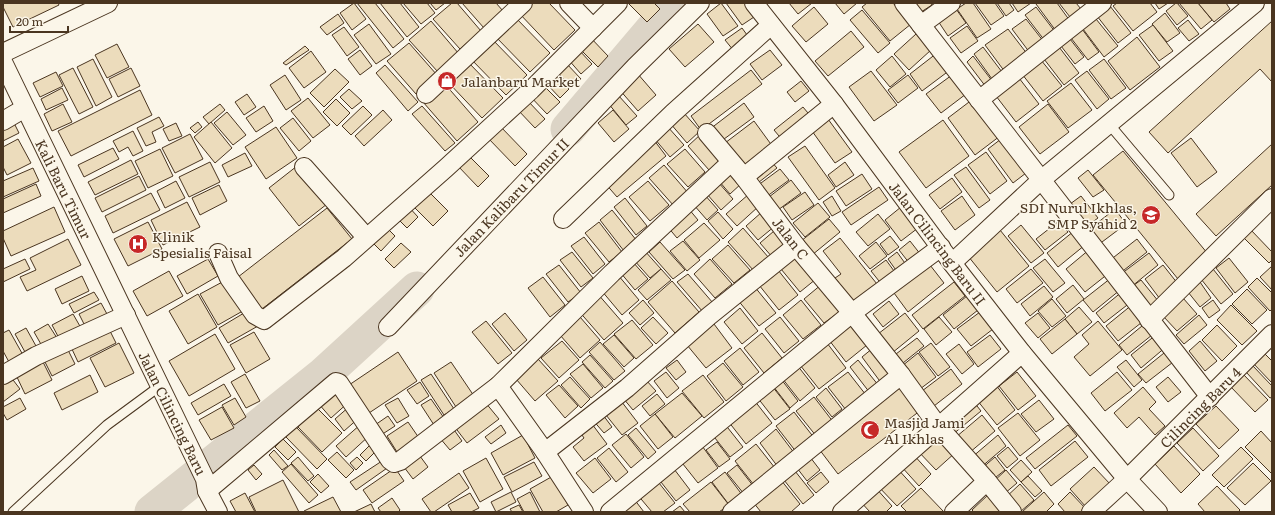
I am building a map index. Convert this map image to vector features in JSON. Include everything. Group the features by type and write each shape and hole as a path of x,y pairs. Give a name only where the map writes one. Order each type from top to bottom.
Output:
{"street":[{"path":"3,54 108,3"},
{"path":"426,94 523,3"},
{"path":"570,3 593,28"},
{"path":"218,253 229,278 242,297 255,315 264,320 344,258 446,168 532,90 618,3"},
{"name":"Jalan Kalibaru Timur II","path":"388,327 635,67 700,3"},
{"name":"Jalan Cilincing Baru II","path":"754,3 834,104 952,263 1022,353 1127,479 1158,512"},
{"path":"904,3 1210,397"},
{"path":"921,25 952,3"},
{"path":"979,100 1102,3"},
{"path":"952,263 1041,180 1254,3"},
{"path":"563,219 673,114 771,25"},
{"name":"Kali Baru Timur","path":"3,62 126,315"},
{"path":"744,177 834,104"},
{"path":"3,121 25,108"},
{"name":"Jalan C","path":"707,133 744,177 796,246 852,313 938,426 987,481 1012,512"},
{"path":"206,485 336,382 339,383 390,460 394,463 400,461 498,386 612,273 730,162"},
{"path":"304,167 366,237"},
{"path":"1150,320 1272,198"},
{"path":"545,452 627,388 709,316 796,246"},
{"path":"610,512 852,313 941,247"},
{"path":"3,375 36,356 126,315"},
{"name":"Jalan Cilincing Baru","path":"126,315 192,453 218,512"},
{"name":"Cilincing Baru 4","path":"1091,512 1127,479 1272,334"},
{"path":"842,512 1022,353"},
{"path":"732,512 901,376"},
{"path":"498,386 545,452 584,512"},
{"path":"954,512 987,481"}],"lane":[{"path":"1109,124 1169,195"},
{"path":"13,512 107,425 160,386"}],"building":[{"path":"3,3 58,3 59,5 13,27 3,7"},
{"path":"354,3 366,19 352,30 340,13"},
{"path":"357,3 375,3 404,39 393,48"},
{"path":"380,3 400,3 419,27 407,37"},
{"path":"403,3 427,3 435,13 421,24"},
{"path":"430,3 445,3 436,10"},
{"path":"452,3 457,3 481,31 460,49 433,19"},
{"path":"462,3 496,3 503,11 484,28"},
{"path":"527,3 549,3 575,30 554,50 518,12"},
{"path":"628,3 654,3 660,9 647,22"},
{"path":"721,3 738,26 723,36 707,14"},
{"path":"726,3 748,3 757,15 742,25"},
{"path":"789,3 812,3 798,14"},
{"path":"835,3 857,3 844,14"},
{"path":"867,3 893,3 911,24 890,41 862,7"},
{"path":"915,3 931,3 932,5 921,12"},
{"path":"966,3 973,3 991,29 977,38 957,9"},
{"path":"975,3 995,3 1004,16 991,25"},
{"path":"997,3 1009,3 1014,10 1006,16"},
{"path":"1012,3 1031,3 1018,12"},
{"path":"1057,3 1070,21 1056,31 1036,4"},
{"path":"1059,3 1076,3 1081,9 1070,17"},
{"path":"1117,3 1150,3 1157,12 1133,31 1113,6"},
{"path":"1155,3 1168,3 1159,9"},
{"path":"1176,3 1188,16 1177,25 1166,11"},
{"path":"1179,3 1198,3 1212,20 1201,29"},
{"path":"1198,3 1226,3 1230,9 1214,22"},
{"path":"1110,6 1131,33 1118,43 1097,16"},
{"path":"814,7 828,24 806,42 792,26"},
{"path":"1036,7 1056,33 1045,41 1025,15"},
{"path":"956,9 966,23 948,36 938,21"},
{"path":"862,10 890,43 878,53 850,20"},
{"path":"1165,13 1180,33 1167,42 1152,24"},
{"path":"338,14 344,23 327,35 320,27"},
{"path":"514,16 550,53 530,72 494,35"},
{"path":"1026,19 1044,42 1030,53 1012,29"},
{"path":"1096,19 1118,46 1104,57 1083,29"},
{"path":"1188,20 1199,34 1189,41 1178,28"},
{"path":"431,21 459,54 438,72 409,40"},
{"path":"1272,21 1272,82 1260,69 1168,153 1149,132"},
{"path":"369,24 391,54 376,64 354,35"},
{"path":"698,24 714,42 685,67 669,49"},
{"path":"1153,25 1173,51 1159,61 1139,35"},
{"path":"967,26 978,41 961,53 950,38"},
{"path":"344,27 359,47 347,56 332,35"},
{"path":"742,28 750,39 734,51 725,40"},
{"path":"1008,29 1028,55 1005,72 985,45"},
{"path":"1082,29 1099,52 1088,60 1071,38"},
{"path":"851,31 864,47 828,76 815,61"},
{"path":"916,34 931,50 909,70 894,54"},
{"path":"589,36 608,56 598,67 578,47"},
{"path":"490,37 527,75 506,95 469,57"},
{"path":"1137,37 1160,67 1130,90 1108,61"},
{"path":"1070,39 1084,57 1075,64 1061,46"},
{"path":"409,43 437,75 416,94 387,61"},
{"path":"117,44 129,67 107,78 95,55"},
{"path":"305,46 309,50 286,65 283,63"},
{"path":"983,47 1002,72 992,79 974,54"},
{"path":"1059,47 1079,73 1064,85 1044,59"},
{"path":"578,49 592,64 581,74 567,58"},
{"path":"360,50 372,66 360,75 348,59"},
{"path":"770,50 782,65 762,80 750,64"},
{"path":"311,51 326,72 304,88 289,68"},
{"path":"937,53 950,70 922,91 910,74"},
{"path":"892,56 906,74 890,87 876,70"},
{"path":"973,56 993,82 986,87 967,62"},
{"path":"93,59 112,97 96,106 77,67"},
{"path":"1104,59 1126,88 1111,99 1089,70"},
{"path":"466,60 503,98 482,118 446,80"},
{"path":"1041,60 1062,86 1043,101 1022,74"},
{"path":"566,63 581,79 572,88 557,72"},
{"path":"385,65 418,102 408,111 376,73"},
{"path":"73,68 93,107 79,114 59,75"},
{"path":"131,68 140,86 118,97 109,79"},
{"path":"335,69 349,82 324,107 310,93"},
{"path":"751,70 762,84 701,130 691,116"},
{"path":"871,71 897,105 874,121 849,87"},
{"path":"1087,71 1109,99 1097,109 1075,80"},
{"path":"56,72 63,86 40,97 33,83"},
{"path":"637,73 656,95 638,111 618,88"},
{"path":"554,74 569,89 560,98 545,82"},
{"path":"285,75 301,100 286,110 270,85"},
{"path":"908,75 918,88 898,103 888,90"},
{"path":"952,75 966,94 941,113 926,94"},
{"path":"1019,78 1039,104 1016,122 996,96"},
{"path":"801,81 809,91 795,102 787,92"},
{"path":"540,82 560,102 547,114 528,94"},
{"path":"444,83 478,122 457,141 423,102"},
{"path":"1071,83 1092,110 1068,128 1047,101"},
{"path":"62,88 68,100 46,110 41,99"},
{"path":"349,89 362,101 352,109 340,97"},
{"path":"140,90 152,115 71,156 58,131"},
{"path":"247,94 256,107 244,115 235,102"},
{"path":"618,95 637,116 626,125 608,103"},
{"path":"308,98 330,125 313,138 291,111"},
{"path":"336,99 350,113 337,126 323,112"},
{"path":"973,99 1000,136 975,155 948,118"},
{"path":"527,100 545,119 535,128 517,109"},
{"path":"744,103 754,117 720,142 710,129"},
{"path":"63,104 72,122 52,131 44,114"},
{"path":"220,104 225,110 209,124 203,117"},
{"path":"1048,104 1069,132 1040,154 1019,127"},
{"path":"264,106 273,121 256,132 246,118"},
{"path":"363,106 372,115 351,135 342,126"},
{"path":"422,106 455,143 445,151 412,114"},
{"path":"803,107 813,119 784,142 774,130"},
{"path":"383,110 392,120 364,146 355,136"},
{"path":"613,110 629,129 614,142 598,123"},
{"path":"227,112 246,135 233,145 214,123"},
{"path":"683,112 700,131 687,143 670,123"},
{"path":"159,117 164,126 152,132 156,142 146,146 137,128"},
{"path":"293,118 311,141 299,151 280,128"},
{"path":"828,119 852,152 835,163 812,131"},
{"path":"943,120 969,156 926,188 899,152"},
{"path":"13,121 19,133 3,141 3,126"},
{"path":"754,121 773,147 744,169 725,143"},
{"path":"198,122 202,127 195,133 190,128"},
{"path":"211,122 232,148 215,163 194,137"},
{"path":"176,123 182,136 169,141 163,129"},
{"path":"499,125 527,154 515,166 487,137"},
{"path":"667,126 684,145 670,157 654,138"},
{"path":"276,127 297,158 266,179 245,147"},
{"path":"133,131 143,151 133,156 128,147 119,152 113,141"},
{"path":"190,134 203,159 175,173 162,148"},
{"path":"701,134 723,159 709,170 688,146"},
{"path":"1191,138 1217,172 1197,187 1171,153"},
{"path":"18,139 31,163 7,175 3,167 3,147"},
{"path":"1001,139 1026,173 1013,183 988,149"},
{"path":"654,140 666,156 617,197 604,182"},
{"path":"1272,144 1272,185 1216,236 1196,214"},
{"path":"805,146 835,188 819,200 788,157"},
{"path":"113,148 119,159 84,177 78,165"},
{"path":"160,149 173,176 148,188 135,161"},
{"path":"685,149 705,172 688,187 667,164"},
{"name":"SDI Nurul Ikhlas, SMP Syahid 2","path":"1123,151 1208,254 1178,279 1093,175"},
{"path":"986,152 1007,181 990,194 968,165"},
{"path":"245,153 252,166 228,177 222,165"},
{"path":"468,155 489,176 478,187 457,165"},
{"path":"131,160 138,174 95,195 88,182"},
{"path":"770,160 777,168 754,186 748,177"},
{"path":"210,162 220,182 189,197 179,177"},
{"path":"845,162 854,175 836,187 828,175"},
{"path":"664,165 689,194 674,206 649,178"},
{"path":"297,166 327,204 299,226 269,188"},
{"path":"966,167 990,200 979,208 954,175"},
{"path":"33,168 39,181 3,197 3,181"},
{"path":"780,169 789,180 766,197 757,186"},
{"path":"731,170 742,183 730,194 719,181"},
{"path":"1088,170 1104,190 1093,197 1078,178"},
{"path":"862,174 872,189 846,206 836,191"},
{"path":"139,176 146,190 102,212 95,198"},
{"path":"952,178 962,192 940,209 929,195"},
{"path":"791,180 801,193 778,210 769,197"},
{"path":"176,181 185,198 165,208 157,191"},
{"path":"648,181 669,205 650,221 629,197"},
{"path":"718,182 733,199 721,210 706,193"},
{"path":"36,184 41,196 3,213 3,199"},
{"path":"219,185 227,201 200,215 192,198"},
{"path":"879,187 888,200 851,225 842,212"},
{"path":"426,189 448,211 433,226 411,204"},
{"path":"805,192 814,205 792,220 783,207"},
{"path":"151,193 160,210 113,233 105,216"},
{"path":"704,194 718,210 707,220 693,204"},
{"path":"749,194 759,206 737,226 726,214"},
{"path":"832,196 841,211 832,216 823,202"},
{"path":"962,196 975,215 955,230 941,211"},
{"path":"1081,196 1098,218 1083,229 1066,207"},
{"path":"625,198 647,226 636,235 614,207"},
{"path":"187,202 200,227 163,245 151,220"},
{"path":"818,203 830,217 805,237 793,223"},
{"path":"407,205 418,217 407,228 395,216"},
{"path":"54,207 65,232 11,256 3,238 3,231"},
{"path":"901,207 918,228 901,241 885,220"},
{"path":"327,208 352,239 262,309 238,277"},
{"path":"688,208 698,220 677,238 667,226"},
{"path":"1115,209 1126,224 1098,245 1087,231"},
{"path":"612,210 637,241 624,251 600,220"},
{"path":"718,212 733,229 723,239 708,221"},
{"path":"762,212 775,226 758,240 746,226"},
{"path":"878,214 890,229 868,246 856,232"},
{"path":"829,219 840,232 812,255 801,241"},
{"path":"1059,221 1068,232 1045,250 1036,239"},
{"name":"Klinik Spesialis Faisal","path":"148,222 162,249 128,266 114,239"},
{"path":"599,222 622,252 609,262 585,233"},
{"path":"704,223 720,240 699,258 684,240"},
{"path":"1021,225 1044,253 1031,263 1008,236"},
{"path":"385,226 395,236 381,251 371,241"},
{"path":"743,228 769,258 754,271 728,242"},
{"path":"1250,229 1272,252 1272,260 1269,263 1242,236"},
{"path":"1000,230 1029,266 997,292 968,256"},
{"path":"774,231 787,245 773,258 760,243"},
{"path":"1074,231 1085,245 1058,267 1047,253"},
{"path":"890,236 899,247 888,255 880,244"},
{"path":"584,237 605,264 593,274 571,246"},
{"path":"840,238 877,284 854,302 835,278 841,274 823,251"},
{"path":"68,239 81,265 27,291 20,277 36,270 30,258"},
{"path":"1137,239 1147,252 1119,274 1109,261"},
{"path":"683,241 700,260 687,271 670,251"},
{"path":"910,241 921,255 910,264 899,250"},
{"path":"660,242 685,270 673,279 649,252"},
{"path":"876,242 887,256 870,269 859,256"},
{"path":"401,243 411,252 394,268 385,259"},
{"path":"728,245 750,270 734,283 712,259"},
{"path":"1090,249 1109,273 1085,292 1066,269"},
{"path":"644,250 661,269 650,278 633,259"},
{"path":"572,252 593,278 581,287 560,260"},
{"path":"897,252 907,266 898,273 888,259"},
{"path":"1149,253 1158,265 1131,287 1121,274"},
{"path":"797,256 816,279 800,292 781,269"},
{"path":"1229,258 1248,282 1235,293 1216,268"},
{"path":"25,259 30,269 3,282 3,269"},
{"path":"208,259 218,276 187,294 177,276"},
{"path":"710,259 732,284 715,298 694,274"},
{"path":"1045,259 1065,283 1053,292 1033,268"},
{"path":"886,260 897,275 883,286 871,271"},
{"path":"632,261 648,279 635,290 620,272"},
{"path":"559,265 581,293 568,302 546,274"},
{"path":"930,265 944,283 908,312 894,293"},
{"path":"1163,265 1178,284 1160,299 1145,279"},
{"path":"1272,266 1272,290 1260,277"},
{"path":"661,269 671,280 647,300 638,290"},
{"path":"1031,269 1043,283 1017,303 1006,289"},
{"path":"1213,269 1233,294 1221,304 1201,279"},
{"path":"778,270 798,295 779,310 759,285"},
{"path":"169,271 183,296 147,316 133,291"},
{"path":"688,274 713,303 703,312 677,282"},
{"path":"618,275 639,300 622,315 601,290"},
{"path":"82,276 89,291 62,304 55,289"},
{"path":"543,277 565,305 550,317 528,288"},
{"path":"1111,278 1120,290 1093,312 1083,300"},
{"path":"1257,278 1272,293 1272,309 1270,311 1248,287"},
{"path":"226,280 248,308 218,325 200,294"},
{"path":"1141,280 1159,302 1148,311 1130,288"},
{"path":"672,281 699,312 675,333 648,302"},
{"path":"954,282 965,296 923,329 912,315"},
{"path":"1200,282 1211,298 1200,307 1188,292"},
{"path":"822,284 842,310 824,323 804,299"},
{"path":"1073,285 1084,299 1067,313 1056,299"},
{"path":"754,286 776,313 759,326 737,299"},
{"path":"1044,286 1053,297 1030,316 1021,304"},
{"path":"1247,289 1267,310 1252,324 1232,304"},
{"path":"1123,291 1131,302 1104,323 1096,313"},
{"path":"94,292 99,300 74,313 69,304"},
{"path":"597,293 623,323 604,340 577,309"},
{"path":"198,294 217,327 188,344 169,311"},
{"path":"967,296 978,310 954,329 943,315"},
{"path":"1183,298 1197,314 1177,331 1163,316"},
{"path":"1052,299 1066,316 1052,327 1038,311"},
{"path":"643,300 654,313 640,325 629,313"},
{"path":"801,300 821,325 803,339 783,315"},
{"path":"1213,300 1220,310 1209,318 1202,308"},
{"path":"889,301 899,314 883,327 873,314"},
{"path":"101,303 107,314 85,326 79,314"},
{"path":"1133,304 1146,319 1118,341 1106,326"},
{"path":"1231,305 1257,331 1242,345 1217,320"},
{"path":"1079,307 1092,322 1077,334 1065,319"},
{"path":"740,308 758,331 742,344 724,322"},
{"path":"249,310 258,326 228,343 219,328"},
{"path":"980,312 993,329 971,346 957,329"},
{"path":"505,313 527,340 514,351 492,324"},
{"path":"905,313 919,331 892,353 878,334"},
{"path":"1038,313 1050,328 1038,338 1025,323"},
{"path":"73,314 81,328 60,340 52,325"},
{"path":"1199,315 1207,325 1184,344 1176,335"},
{"path":"580,317 600,340 580,358 560,335"},
{"path":"653,317 668,333 656,344 641,328"},
{"path":"780,317 799,341 784,353 765,329"},
{"path":"939,317 952,332 936,345 924,329"},
{"path":"1065,319 1077,334 1052,354 1040,339"},
{"path":"632,320 653,345 636,359 614,334"},
{"path":"486,321 512,353 498,364 472,332"},
{"path":"1098,321 1122,350 1090,376 1074,357 1089,344 1082,335"},
{"path":"1148,321 1157,331 1127,355 1119,345"},
{"path":"48,324 57,338 42,346 34,332"},
{"path":"714,324 732,348 706,368 687,345"},
{"path":"850,324 867,345 846,362 829,340"},
{"path":"1217,325 1237,346 1222,361 1202,340"},
{"path":"26,328 36,346 25,352 15,334"},
{"path":"109,329 116,343 78,362 71,347"},
{"path":"9,330 23,355 9,362 3,351 3,333"},
{"path":"254,332 270,359 246,373 230,345"},
{"path":"762,333 782,358 764,373 744,348"},
{"path":"215,334 235,369 189,396 169,361"},
{"path":"1157,334 1167,346 1141,368 1131,355"},
{"path":"614,335 634,358 624,367 603,344"},
{"path":"990,335 1001,349 978,367 967,352"},
{"path":"917,338 924,346 903,363 896,354"},
{"path":"562,341 579,360 559,378 541,358"},
{"path":"1200,341 1217,361 1205,371 1189,351"},
{"path":"600,342 625,371 614,380 589,352"},
{"path":"119,343 134,373 105,387 90,358"},
{"path":"827,343 846,368 819,389 800,365"},
{"path":"931,343 950,367 938,376 919,352"},
{"path":"959,344 974,364 962,374 946,354"},
{"path":"67,348 75,364 52,376 44,360"},
{"path":"740,348 759,372 743,385 724,361"},
{"path":"873,348 894,375 882,384 862,357"},
{"path":"1169,349 1177,359 1146,383 1138,374"},
{"path":"398,352 417,381 369,413 349,385"},
{"path":"1263,352 1272,361 1272,383 1252,362"},
{"path":"918,353 936,377 920,389 902,366"},
{"path":"590,355 613,381 605,388 582,362"},
{"path":"538,359 558,381 535,401 516,379"},
{"path":"677,360 686,372 676,380 666,368"},
{"path":"858,360 879,386 870,393 850,367"},
{"path":"1126,360 1142,380 1134,387 1117,367"},
{"path":"43,362 52,380 25,394 16,375"},
{"path":"451,362 474,396 456,407 434,373"},
{"path":"723,363 743,387 726,401 707,376"},
{"path":"583,364 603,388 591,398 570,374"},
{"path":"797,365 815,388 800,401 782,378"},
{"path":"1253,366 1272,386 1272,397 1270,398 1246,372"},
{"path":"951,369 962,384 934,406 922,391"},
{"path":"666,372 679,388 667,398 654,381"},
{"path":"848,372 866,395 846,410 828,387"},
{"path":"1017,372 1036,396 1018,410 999,386"},
{"path":"1117,372 1132,390 1105,411 1091,393"},
{"path":"245,374 260,401 246,408 231,382"},
{"path":"431,374 454,409 444,415 421,380"},
{"path":"1243,374 1268,400 1255,412 1230,386"},
{"path":"90,375 98,392 62,410 54,393"},
{"path":"703,375 724,402 704,418 682,391"},
{"path":"10,376 20,389 3,402 3,382"},
{"path":"570,377 590,399 581,408 561,385"},
{"path":"1168,377 1181,392 1168,402 1156,387"},
{"path":"781,379 798,401 790,408 773,386"},
{"path":"646,380 656,391 633,410 623,398"},
{"path":"420,382 429,396 417,404 407,390"},
{"path":"224,384 231,396 198,415 191,403"},
{"path":"559,385 578,406 565,418 546,395"},
{"path":"996,385 1015,410 997,425 977,400"},
{"path":"337,386 350,401 331,418 318,403"},
{"path":"772,386 790,409 775,420 757,397"},
{"name":"Masjid Jami Al Ikhlas","path":"902,386 921,410 838,474 819,449"},
{"path":"1143,387 1156,402 1149,409 1165,426 1155,435 1139,417 1127,428 1114,413"},
{"path":"826,388 842,409 832,417 816,397"},
{"path":"682,393 702,416 675,438 655,414"},
{"path":"657,394 665,404 650,416 642,406"},
{"path":"618,397 638,423 622,435 602,410"},
{"path":"814,397 834,423 817,437 796,411"},
{"path":"20,398 26,409 7,420 3,413 3,407"},
{"path":"235,398 246,417 234,425 222,405"},
{"path":"398,398 409,416 397,423 385,405"},
{"path":"431,399 444,418 434,425 421,405"},
{"path":"754,400 772,423 746,444 728,421"},
{"path":"1039,400 1054,419 1036,432 1021,414"},
{"path":"973,401 981,411 952,435 943,425"},
{"path":"485,402 499,419 467,443 454,426"},
{"path":"350,406 360,417 344,431 335,419"},
{"path":"1216,406 1239,430 1219,449 1196,424"},
{"path":"222,407 234,428 211,440 199,420"},
{"path":"317,408 342,433 322,452 298,427"},
{"path":"600,411 612,427 604,433 591,418"},
{"path":"794,412 815,439 797,453 776,426"},
{"path":"1018,413 1040,440 1020,456 998,428"},
{"path":"655,414 673,437 658,449 640,426"},
{"path":"982,415 995,431 969,453 956,437"},
{"path":"388,416 395,426 381,435 375,425"},
{"path":"589,420 607,444 584,461 573,447 584,438 578,429"},
{"path":"408,422 419,438 397,452 387,436"},
{"path":"724,423 743,447 730,457 711,433"},
{"path":"361,424 370,435 346,457 336,446"},
{"path":"501,425 506,433 491,444 485,437"},
{"path":"1068,425 1077,436 1035,469 1026,458"},
{"path":"296,427 327,459 317,469 286,437"},
{"path":"452,427 462,441 450,450 439,437"},
{"path":"636,428 656,452 648,459 628,435"},
{"path":"1193,428 1219,456 1203,471 1177,443"},
{"path":"776,429 795,454 778,467 760,443"},
{"path":"936,431 956,452 936,470 916,449"},
{"path":"1261,431 1272,443 1272,474 1245,447"},
{"path":"626,434 644,457 631,468 612,445"},
{"path":"523,435 535,458 503,475 491,453"},
{"path":"998,435 1006,446 980,468 971,458"},
{"path":"283,439 296,452 288,460 275,447"},
{"path":"1075,441 1088,457 1051,486 1039,470"},
{"path":"717,442 730,459 719,467 706,450"},
{"path":"372,443 378,449 366,461 360,455"},
{"path":"700,443 718,468 698,483 679,459"},
{"path":"756,444 775,468 754,485 735,461"},
{"path":"1174,446 1200,474 1181,493 1155,464"},
{"path":"1008,447 1018,459 1007,468 997,456"},
{"path":"1241,447 1253,459 1224,487 1212,475"},
{"path":"609,448 628,472 616,482 597,458"},
{"path":"274,450 288,466 282,470 269,455"},
{"path":"337,452 354,470 346,478 328,460"},
{"path":"417,452 428,467 413,479 401,463"},
{"path":"912,453 931,474 919,486 900,465"},
{"path":"298,457 314,476 308,481 291,463"},
{"path":"357,457 363,463 356,470 350,463"},
{"path":"810,457 820,470 807,481 797,468"},
{"path":"995,457 1005,470 991,481 981,469"},
{"path":"486,458 503,489 480,502 463,471"},
{"path":"595,458 611,479 593,493 576,473"},
{"path":"385,459 390,466 356,490 350,482"},
{"path":"1021,460 1032,472 1021,482 1010,470"},
{"path":"534,462 542,476 512,492 504,477"},
{"path":"1253,463 1271,481 1245,505 1227,488"},
{"path":"291,464 318,495 309,503 282,472"},
{"path":"254,465 262,474 256,480 248,470"},
{"path":"671,465 690,490 676,501 657,477"},
{"path":"737,465 754,487 744,494 727,473"},
{"path":"895,466 916,489 897,506 876,484"},
{"path":"1094,467 1111,485 1086,507 1070,489"},
{"path":"395,468 404,481 372,503 363,490"},
{"path":"1006,470 1017,483 1004,494 993,482"},
{"path":"795,471 814,495 803,504 784,480"},
{"path":"725,472 743,496 730,506 712,482"},
{"path":"821,472 829,482 816,493 807,483"},
{"path":"459,473 469,488 434,512 431,512 422,499"},
{"path":"318,474 329,486 321,493 310,482"},
{"path":"553,476 568,505 556,512 543,512 530,489"},
{"path":"1028,476 1042,491 1035,497 1021,482"},
{"path":"655,478 675,503 663,512 652,512 636,493"},
{"path":"283,480 299,512 256,512 249,497"},
{"path":"781,480 800,504 791,512 761,512 753,502"},
{"path":"711,482 729,505 719,512 690,512 683,504"},
{"path":"1020,484 1034,500 1020,512 1004,499"},
{"path":"874,486 892,506 886,512 870,512 859,500"},
{"path":"1217,486 1240,510 1238,512 1205,512 1198,504"},
{"path":"921,488 944,512 907,512 901,506"},
{"path":"511,492 516,502 496,512 491,502"},
{"path":"530,492 540,512 524,512 517,499"},
{"path":"1044,492 1054,504 1046,512 1022,512"},
{"path":"1070,492 1086,509 1083,512 1065,512 1058,504"},
{"path":"245,493 255,512 236,512 230,501"},
{"path":"470,493 479,508 471,512 452,512 448,505"},
{"path":"989,494 1005,512 974,512 972,510"},
{"path":"333,497 341,512 304,512 304,511"},
{"path":"392,498 400,510 398,512 381,512 378,508"},
{"path":"634,499 644,512 617,512"},
{"path":"371,504 375,512 354,512"},
{"path":"519,505 523,512 512,512 510,509"},
{"path":"680,506 685,512 672,512"}],"waterway":[{"path":"568,129 675,3"},
{"path":"152,512 323,375 417,289"}],"place":[{"name":"Jalanbaru Market","path":"447,81"},
{"name":"SDI Nurul Ikhlas, SMP Syahid 2","path":"1151,215"},
{"name":"Klinik Spesialis Faisal","path":"138,244"},
{"name":"Masjid Jami Al Ikhlas","path":"870,430"}]}
